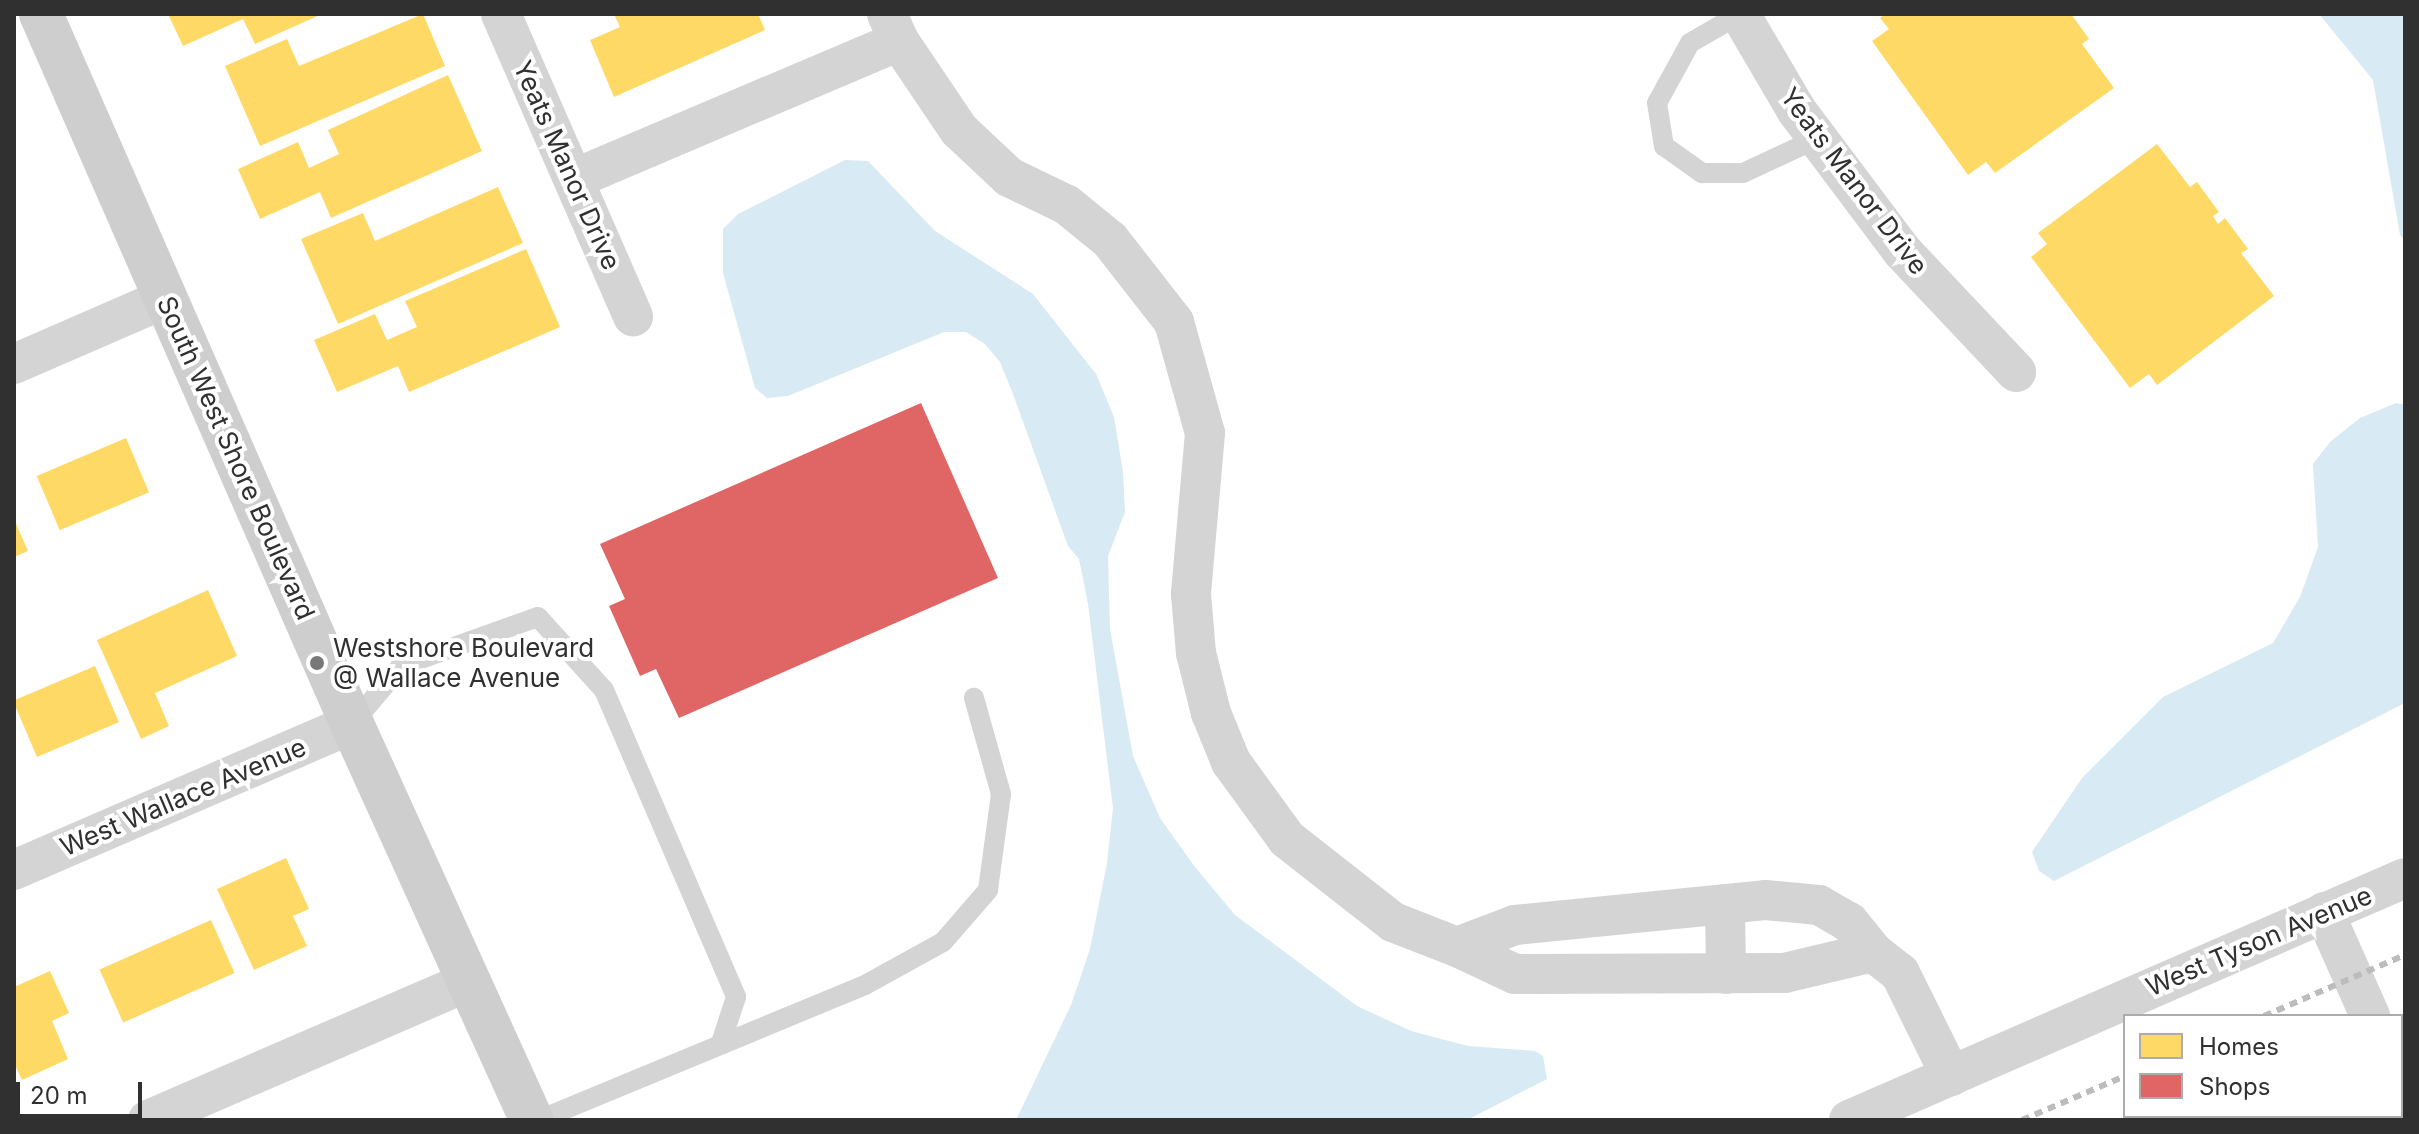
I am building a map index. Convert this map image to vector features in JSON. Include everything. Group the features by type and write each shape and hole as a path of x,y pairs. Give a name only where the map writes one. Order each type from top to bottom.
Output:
{"street":[{"name":"South West Shore Boulevard","path":"41,14 352,724 532,1120"},
{"name":"Yeats Manor Drive","path":"501,14 633,316"},
{"name":"Yeats Manor Drive","path":"1740,14 1818,138 1903,252 2016,372"},
{"path":"574,179 893,28 959,130 1009,177 1067,205 1110,240 1174,322 1205,433 1191,594 1196,653 1211,713 1231,762 1287,839 1393,922 1515,974 1784,973 1873,952"},
{"path":"14,364 166,298"},
{"name":"West Wallace Avenue","path":"14,870 352,724"},
{"name":"West Tyson Avenue","path":"1849,1120 2405,878"},
{"path":"1457,947 1515,925 1765,900 1819,905 1849,922 1873,952 1900,973 1951,1076"},
{"path":"1725,904 1726,974"},
{"path":"2324,912 2369,1014"},
{"path":"148,1120 469,981"}],"lane":[{"path":"1740,14 1690,43 1657,103 1664,146 1702,173 1743,173 1818,138"},
{"path":"352,724 401,666 538,617 604,690 736,997 721,1043"},
{"path":"539,1120 920,959 943,942 988,890 1001,794 974,698"}],"shaded area":[{"path":"2319,14 2405,14 2405,240 2400,235 2373,80"},
{"path":"845,160 868,161 935,231 1033,294 1096,374 1114,417 1123,472 1125,512 1108,556 1110,629 1133,756 1160,818 1195,867 1235,915 1357,1006 1411,1031 1468,1046 1535,1051 1543,1056 1547,1079 1467,1120 1016,1120 1071,1005 1090,949 1107,863 1113,808 1088,604 1079,559 1068,546 1000,362 985,344 966,332 944,332 788,396 767,398 755,388 723,273 723,229 738,214"},
{"path":"2396,403 2405,405 2405,703 2054,881 2039,871 2032,852 2082,778 2163,697 2273,643 2300,597 2318,547 2313,464 2330,442 2360,418"}],"building: Homes":[{"path":"168,14 322,14 255,44 243,19 183,46"},
{"path":"423,14 445,66 260,146 225,66 287,39 299,66"},
{"path":"614,14 758,14 765,30 614,97 590,40 620,27"},
{"path":"1885,14 2071,14 2089,39 2082,44 2114,88 1995,173 1986,162 1968,175 1872,41 1889,29 1880,18"},
{"path":"448,75 482,151 331,218 320,192 260,219 238,169 298,142 309,168 339,154 328,130"},
{"path":"2157,144 2190,187 2197,182 2219,212 2213,216 2218,224 2225,218 2248,249 2241,253 2274,296 2157,385 2149,374 2130,388 2031,257 2047,244 2038,233"},
{"path":"498,187 523,243 338,324 301,239 363,213 375,241"},
{"path":"526,249 560,327 409,392 398,366 337,392 314,340 375,314 387,340 417,327 405,301"},
{"path":"126,438 149,492 60,530 37,476"},
{"path":"14,519 28,551 14,557"},
{"path":"208,590 237,656 155,693 169,726 141,739 97,640"},
{"path":"95,666 119,722 37,757 14,700"},
{"path":"286,858 309,909 293,916 307,946 254,970 217,889"},
{"path":"211,920 235,973 123,1023 100,970"},
{"path":"50,971 69,1013 52,1021 68,1059 22,1080 14,1063 14,987"}],"building: Shops":[{"path":"921,403 998,578 679,718 656,669 640,676 609,606 625,599 600,544"}],"railway":[{"path":"2269,1014 2405,955"},
{"path":"2022,1120 2123,1077"}],"place":[{"name":"Westshore Boulevard @ Wallace Avenue","path":"317,663"}]}
